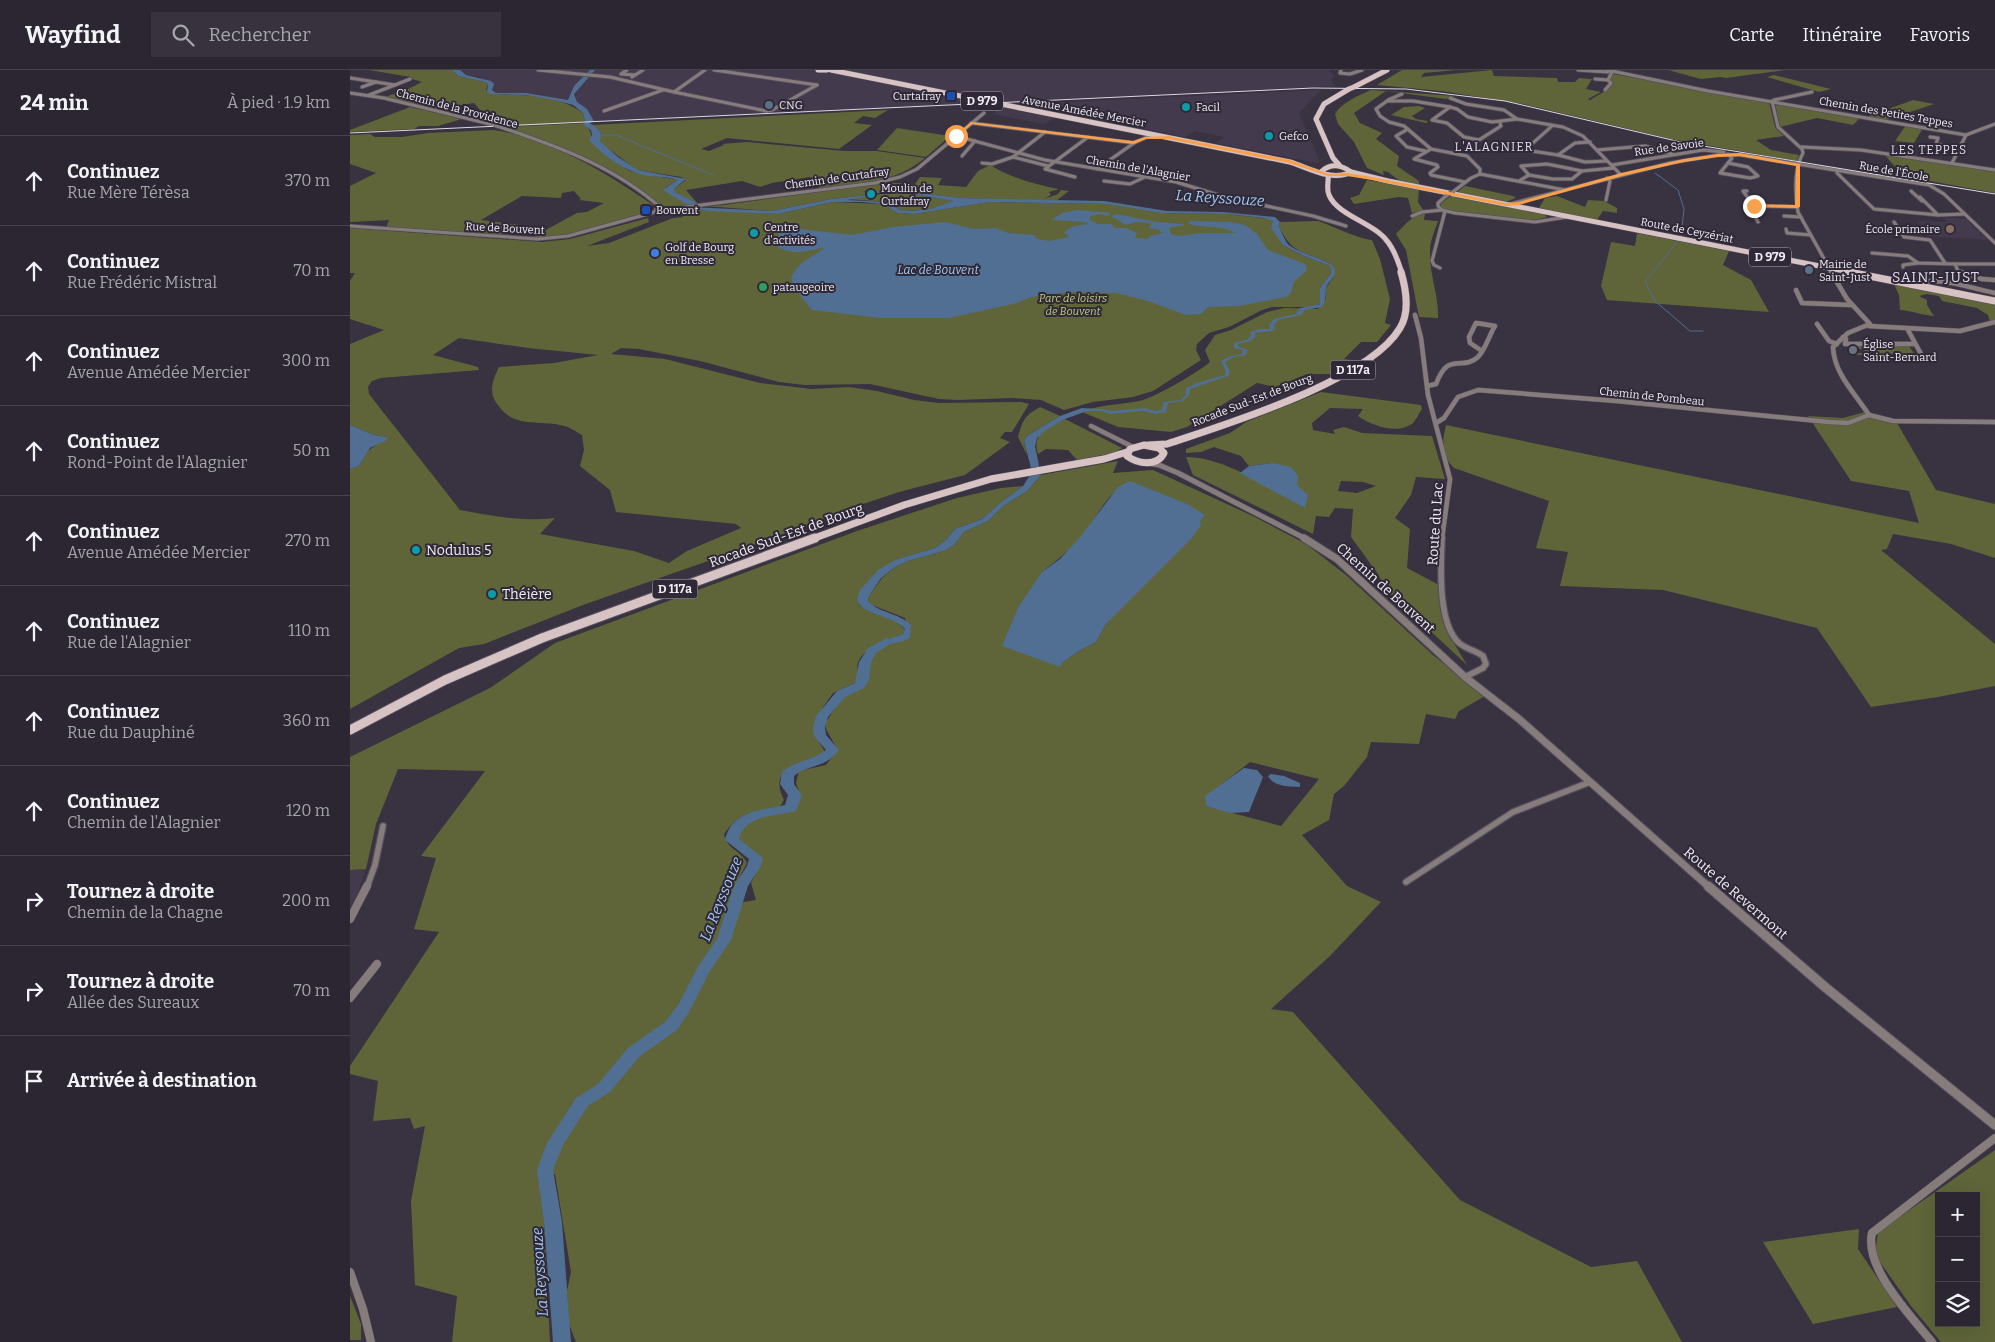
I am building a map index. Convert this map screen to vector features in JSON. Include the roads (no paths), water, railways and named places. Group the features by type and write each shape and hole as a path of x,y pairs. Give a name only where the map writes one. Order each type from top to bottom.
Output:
{"main road":[{"path":"818,70 827,70"},
{"name":"Avenue Amédée Mercier","path":"831,70 1326,169"},
{"path":"1340,166 1333,158 1317,124 1317,113 1326,102 1387,70"},
{"path":"1326,169 1333,158"},
{"path":"1340,166 1347,168 1349,173 1340,176 1328,175 1326,169 1340,166"},
{"name":"D 979","path":"1349,173 1506,205 1520,206"},
{"name":"D 117a","path":"1328,175 1329,186"},
{"path":"1329,186 1340,176"},
{"name":"Rocade Sud-Est de Bourg","path":"1104,458 1146,463 1157,460 1168,447 1185,438 1322,385 1366,362 1391,341 1401,328 1407,298 1393,248 1387,240 1367,224 1334,202 1328,195 1329,186"},
{"name":"Route de Ceyzériat","path":"1520,206 1995,301"},
{"name":"Rocade Sud-Est de Bourg","path":"350,730 445,680 558,632 904,505 1011,475 1104,458 1130,449 1185,438"},
{"path":"1149,446 1159,448 1163,454"},
{"path":"1130,449 1127,456 1132,460"}],"street":[{"path":"538,70 592,75 626,81 766,111 772,110 817,85 714,70"},
{"path":"628,70 621,74 635,75"},
{"path":"626,81 643,70"},
{"path":"674,92 705,70"},
{"path":"1341,70 1340,73 1350,74 1362,70"},
{"path":"1578,70 1612,72"},
{"path":"1607,70 1612,72"},
{"path":"1608,80 1612,72"},
{"name":"Chemin des Petites Teppes","path":"1612,72 1772,102 1966,135 1952,163"},
{"path":"351,79 378,81 395,85"},
{"path":"368,96 410,79"},
{"path":"1595,79 1608,80"},
{"path":"1606,90 1611,83 1608,80"},
{"path":"362,87 378,81"},
{"path":"604,111 663,90"},
{"path":"1812,92 1772,102 1778,127 1802,147 1861,150 1995,170"},
{"name":"Chemin de la Providence","path":"350,93 506,129 560,149 607,170 644,193 661,208"},
{"path":"1402,94 1387,101 1376,110 1388,122 1404,126 1431,149"},
{"path":"1450,98 1466,104 1504,110 1518,120"},
{"path":"1387,101 1413,101 1450,107 1473,119 1500,123 1518,120 1563,128 1583,136 1621,174"},
{"path":"1450,107 1432,120 1447,123 1464,137 1479,140 1501,126 1500,123"},
{"name":"Chemin de Curtafray","path":"670,208 890,180 917,169 984,113"},
{"path":"971,123 1134,143"},
{"path":"1966,135 1995,124"},
{"path":"1552,126 1525,150 1558,155 1585,162 1607,160"},
{"path":"1408,129 1396,136 1407,147 1425,151"},
{"path":"1136,131 1145,138 1168,137"},
{"path":"982,164 992,164 1013,158 1045,132"},
{"path":"1098,169 1134,143 1154,134"},
{"name":"Chemin de l'Alagnier","path":"956,136 1055,162 1176,182 1224,197 1346,226"},
{"path":"1075,177 1049,172 1045,169 1088,137"},
{"path":"1930,137 1938,138 1936,144 1961,148"},
{"path":"962,156 975,141"},
{"path":"1558,155 1575,143 1590,142"},
{"path":"1597,150 1648,145 1674,154"},
{"path":"1802,147 1803,153 1798,165 1797,207 1828,268 1852,305 1868,322 1869,326"},
{"path":"1465,182 1431,175 1430,173 1438,167 1437,165 1414,159 1431,149 1467,156 1480,169 1480,174"},
{"name":"Rue de Savoie","path":"1582,171 1703,150 1728,154"},
{"path":"1467,156 1473,153"},
{"path":"1520,206 1621,174 1684,160 1728,154 1760,157 1798,165"},
{"path":"1727,163 1748,166 1758,176 1750,178 1720,173 1727,163 1732,158 1728,154"},
{"path":"1013,158 1048,166"},
{"path":"1548,164 1582,171 1574,178 1558,180 1529,175 1520,166 1548,164"},
{"name":"Rue de l'École","path":"1798,165 1929,185 1944,194 1995,243"},
{"path":"1838,170 1837,173 1874,209 1938,215 1965,214"},
{"path":"1444,210 1438,203 1465,182 1480,174 1568,190"},
{"path":"1519,181 1529,175"},
{"path":"1104,181 1131,186 1145,177"},
{"path":"1606,200 1610,181 1608,178"},
{"path":"1553,188 1560,192"},
{"path":"1747,191 1743,191 1754,206"},
{"path":"1911,192 1919,200 1926,202"},
{"path":"1920,197 1938,215"},
{"path":"1758,222 1750,208 1754,206 1797,207"},
{"path":"655,212 661,208 670,208"},
{"name":"Rue de Bouvent","path":"350,226 538,239 568,236 655,212 666,213 671,211 670,208"},
{"path":"1440,268 1434,265 1432,261 1444,210"},
{"path":"1412,216 1422,212 1444,210 1535,222 1560,217 1574,218"},
{"path":"1538,211 1547,214 1550,219"},
{"path":"1784,216 1801,217"},
{"path":"1894,222 1904,237 1930,240 1945,263"},
{"path":"1786,229 1787,233 1811,235"},
{"path":"1872,253 1908,256 1918,263"},
{"path":"1902,267 1903,265 1918,263 1995,264"},
{"path":"1955,264 1958,271 1967,275 1995,280"},
{"path":"1911,284 1915,281 1928,280 1995,293"},
{"path":"1796,290 1802,303 1852,305"},
{"name":"Route du Lac","path":"1415,315 1421,338 1427,386 1450,485 1442,538 1446,617 1458,642 1483,656 1486,660 1483,668 1465,677"},
{"path":"1995,322 1960,331 1908,330 1869,326 1843,336 1833,347 1832,353 1839,374 1861,400 1869,415 1893,421 1995,422"},
{"path":"1427,386 1436,384 1443,368 1454,363 1475,359 1482,351 1488,336 1495,326 1476,323 1469,336 1470,343 1482,351"},
{"path":"1817,324 1829,341 1837,344"},
{"path":"1908,330 1921,354"},
{"path":"1843,336 1846,339 1846,344 1915,344"},
{"name":"Chemin de Pombeau","path":"1436,424 1444,418 1458,397 1478,390 1617,401 1829,422 1848,423 1869,415"},
{"path":"1092,426 1130,449"},
{"name":"Chemin de Bouvent","path":"1163,454 1164,460 1178,473"},
{"name":"Chemin de Bouvent","path":"1146,463 1159,465 1178,473 1298,534 1337,558 1465,677"},
{"name":"Route de Revermont","path":"1465,677 1519,719 1826,987 1995,1126"},
{"path":"1406,882 1513,812 1590,782"},
{"path":"350,919 365,892 375,864 376,851 383,826"},
{"path":"350,998 377,964"},
{"path":"1932,1342 1880,1271 1870,1246 1872,1233 1995,1138"},
{"path":"350,1272 364,1309 371,1342"}],"water":[{"path":"452,70 460,70 466,75 491,81 494,84 492,90 496,93 526,93 568,100 574,86 590,70 595,70 574,94 577,102 587,109 594,121 590,123 601,133 600,141 618,157 638,170 686,179 674,189 675,192 699,204 689,206 663,190 677,180 640,174 608,158 589,140 592,135 591,130 583,125 585,122 583,113 573,105 526,95 491,94 487,92 488,84 485,82 458,76"},
{"path":"883,191 911,192 961,198 1104,201 1167,211 1223,212 1275,217 1280,222 1279,226 1287,243 1333,266 1335,273 1326,288 1322,307 1305,310 1301,315 1278,320 1274,325 1273,331 1255,333 1255,337 1251,341 1238,344 1239,347 1248,350 1246,355 1234,357 1225,362 1230,372 1228,376 1190,389 1189,395 1183,401 1168,403 1166,412 1156,414 1143,411 1110,414 1102,411 1087,411 1065,419 1046,430 1037,438 1035,446 1041,475 1027,491 1002,507 988,521 964,532 954,545 944,551 908,561 895,567 881,578 869,596 868,601 911,625 910,638 878,650 869,648 903,634 905,629 900,624 864,609 857,600 860,590 878,570 897,559 935,548 946,540 955,529 982,519 1023,486 1032,472 1024,441 1027,436 1060,416 1082,408 1112,411 1145,408 1155,411 1162,410 1164,402 1181,400 1186,395 1186,388 1225,375 1226,372 1221,361 1231,356 1242,354 1243,350 1234,348 1234,343 1247,340 1251,336 1250,332 1270,329 1269,325 1274,319 1296,314 1300,308 1320,304 1320,288 1331,273 1330,266 1283,245 1271,228 1273,221 1264,218 1227,214 1161,213 1107,204 990,202 914,214 898,213 882,204 862,202 832,202 778,214 708,211 690,207 772,211 831,199 868,195 870,196 847,200 887,202 900,210 910,211 930,209 953,201 913,194 877,193"},
{"name":"Lac de Bouvent","path":"1077,210 1111,213 1107,216 1100,214 1090,216 1090,220 1098,224 1111,224 1115,228 1126,228 1137,233 1135,238 1148,239 1150,236 1163,233 1157,229 1148,228 1152,224 1150,223 1136,222 1126,225 1111,216 1117,214 1156,222 1183,224 1169,228 1171,234 1178,236 1201,233 1235,233 1222,228 1193,225 1188,223 1190,221 1231,222 1245,225 1257,234 1268,250 1305,264 1307,270 1294,282 1291,293 1286,297 1239,306 1208,307 1201,314 1186,315 1148,301 1116,293 1070,292 1031,297 1017,303 949,318 880,318 812,310 794,288 791,278 802,263 824,248 793,252 783,250 772,242 780,233 792,225 800,229 852,235 893,227 945,222 974,229 995,228 1008,233 1034,235 1037,239 1050,241 1069,237 1064,232 1074,226 1089,224 1051,220 1062,213"},
{"path":"350,425 374,435 387,437 387,440 370,448 359,466 350,469"},
{"path":"1272,463 1291,467 1298,476 1297,485 1308,495 1305,508 1240,473 1249,466"},
{"path":"1130,481 1187,504 1205,515 1200,521 1201,525 1191,539 1106,624 1096,642 1079,651 1062,663 1060,667 1002,646 1019,606 1042,572 1060,559 1081,536 1118,487"},
{"path":"1244,768 1257,770 1263,777 1249,812 1230,813 1206,806 1205,796"},
{"path":"1271,774 1284,776 1300,783 1300,787 1278,784 1268,776"}],"waterway":[{"path":"600,135 616,135 713,175"},
{"path":"1655,173 1678,190 1684,209 1681,237"},
{"path":"1677,242 1645,282 1655,301 1690,331 1703,331"},
{"name":"La Reyssouze","path":"562,1342 553,1222 545,1170 555,1143 582,1102 604,1088 634,1052 671,1026 684,1008 704,969 724,940 741,886 754,866 756,858 732,840 734,831 746,819 791,808 795,795 787,784 787,775 794,769 820,761 833,750 820,736 819,728 822,716 841,694 860,685 863,680 865,662 872,651 887,642"}],"railway":[{"path":"350,133 1313,88 1406,89 1505,101 1685,143 1995,194"}],"place":[{"name":"Curtafray","path":"951,96"},
{"name":"CNG","path":"769,105"},
{"name":"Facil","path":"1186,107"},
{"name":"Gefco","path":"1269,136"},
{"name":"Moulin de Curtafray","path":"871,194"},
{"name":"Bouvent","path":"646,210"},
{"name":"École primaire","path":"1950,229"},
{"name":"Centre d'activités","path":"754,233"},
{"name":"Golf de Bourg en Bresse","path":"655,253"},
{"name":"Mairie de Saint-Just","path":"1809,270"},
{"name":"pataugeoire","path":"763,287"},
{"name":"Église Saint-Bernard","path":"1853,350"},
{"name":"Nodulus 5","path":"416,550"},
{"name":"Théière","path":"492,594"}],"district":[{"name":"L'ALAGNIER","path":"1494,147"},
{"name":"LES TEPPES","path":"1929,150"},
{"name":"SAINT-JUST","path":"1936,277"}],"park label":[{"name":"Parc de loisirs de Bouvent","path":"1073,304"}]}
